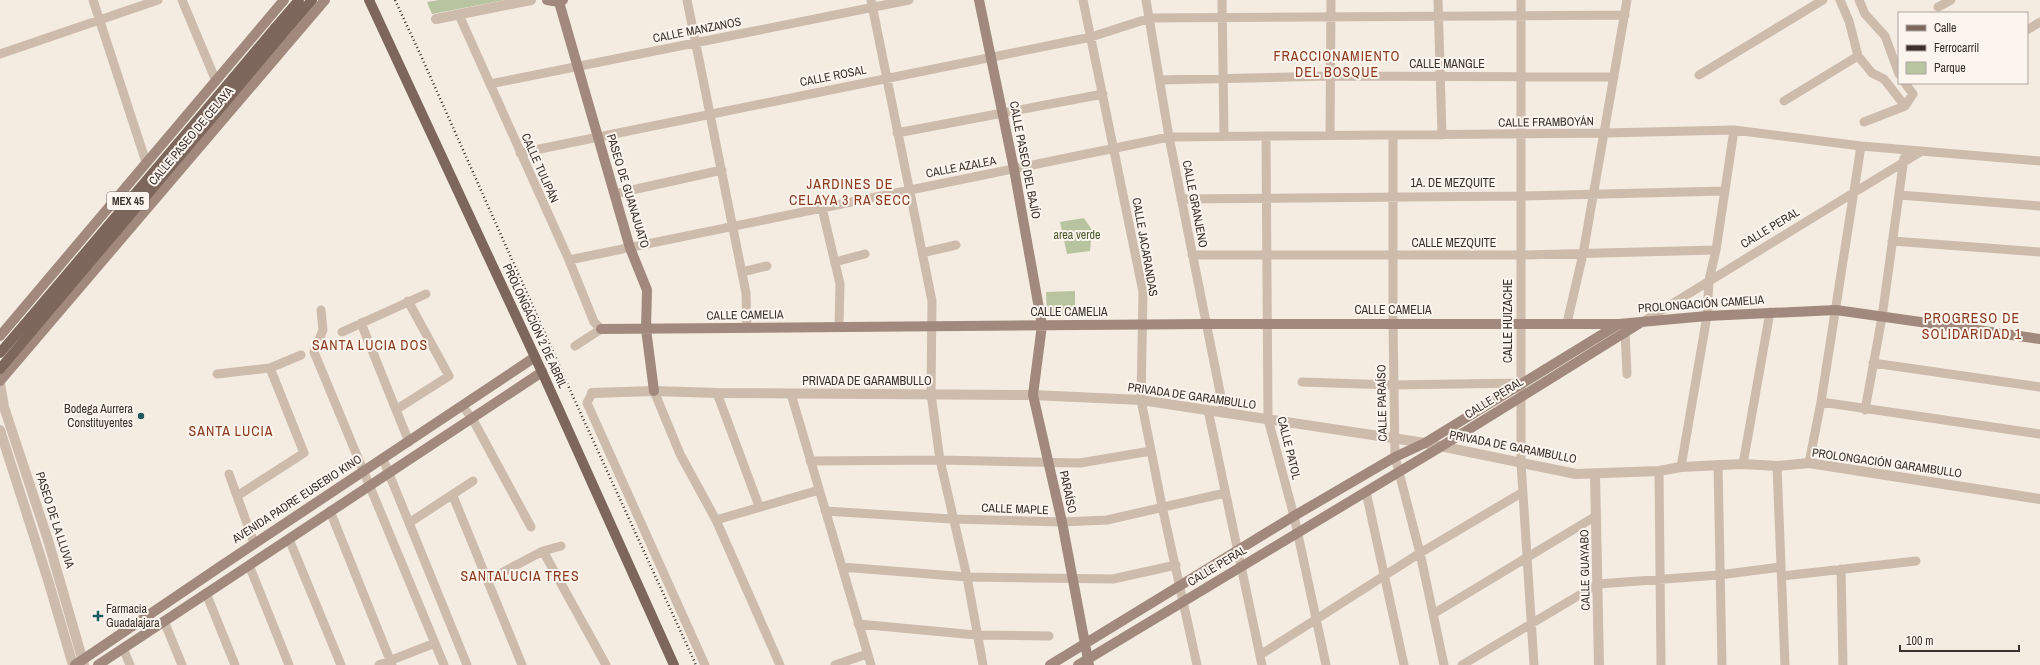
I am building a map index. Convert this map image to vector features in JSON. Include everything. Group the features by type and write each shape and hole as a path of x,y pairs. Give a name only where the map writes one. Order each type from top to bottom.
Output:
{"main road":[{"name":"CALLE PASEO DE CELAYA","path":"0,336 284,0"},
{"name":"MEX 45","path":"0,369 28,328 240,84 279,32 299,0"},
{"name":"MEX 45","path":"279,32 312,0"},
{"name":"CALLE PASEO DE CELAYA","path":"0,382 30,348 240,84 274,60 324,0"},
{"name":"PROLONGACIÓN 2 DE ABRIL","path":"368,0 542,372 674,665"},
{"path":"547,0 561,1"},
{"name":"CALLE PASEO DEL BAJÍO","path":"979,0 1014,169 1042,325"},
{"name":"PASEO DE GUANAJUATO","path":"561,1 577,67 630,248 647,290 646,329 654,390"},
{"name":"PROLONGACIÓN CAMELIA","path":"1644,321 1770,312 1836,310 2040,339"},
{"name":"CALLE PERAL","path":"1050,665 1237,550 1395,457 1425,442 1520,383 1622,327 1644,321"},
{"path":"1567,323 1622,327"},
{"name":"CALLE CAMELIA","path":"601,329 1142,324 1567,323"},
{"name":"PARAÍSO","path":"1042,325 1033,395 1062,522 1089,662"},
{"name":"CALLE PERAL","path":"1078,665 1089,662 1184,601 1442,446 1522,396 1622,327"},
{"name":"MEX 45","path":"0,353 28,328"},
{"name":"AVENIDA PADRE EUSEBIO KINO","path":"79,664 254,543 409,442 535,357"},
{"path":"98,665 542,372"}],"street":[{"path":"93,0 146,162"},
{"path":"0,54 158,0"},
{"path":"182,0 216,81"},
{"path":"436,19 531,0"},
{"path":"687,0 746,293 747,328"},
{"name":"CALLE MANZANOS","path":"490,84 872,4 909,0"},
{"name":"CALLE JACARANDAS","path":"1083,0 1143,292 1141,400 1162,506 1181,585 1197,665"},
{"name":"CALLE GRANJENO","path":"1146,0 1169,137 1205,324 1224,412"},
{"path":"1222,0 1224,136"},
{"path":"1330,135 1331,0"},
{"path":"1438,0 1442,135"},
{"name":"CALLE HUIZACHE","path":"1520,0 1521,462 1534,665"},
{"path":"1567,323 1583,254 1627,0"},
{"path":"1699,75 1823,0"},
{"path":"1840,0 1849,21 1858,56 1872,73 1884,79 1905,106"},
{"path":"1859,0 1865,14 1885,36 1898,72 1884,79"},
{"path":"1938,7 1951,0"},
{"path":"872,4 932,301 931,394 940,460 952,519 967,577 976,634 983,665"},
{"name":"CALLE TULIPÁN","path":"459,14 520,154 569,260 594,322 601,329"},
{"path":"1849,21 1865,14"},
{"name":"CALLE ROSAL","path":"520,154 710,113 1091,37 1150,18 1625,15"},
{"path":"2028,29 2040,22"},
{"path":"251,39 251,46 256,56 267,62 274,60"},
{"path":"1784,101 1858,56"},
{"path":"226,69 232,66 239,66 246,71 250,77 240,84"},
{"name":"CALLE MANGLE","path":"1160,80 1331,76 1614,77"},
{"path":"1864,122 1905,106 1912,94 1906,84"},
{"path":"897,133 1103,94"},
{"path":"1681,467 1706,316 1709,280 1716,250 1734,130"},
{"name":"CALLE FRAMBOYÁN","path":"1169,137 1605,133 1734,130 1861,146 2040,161"},
{"name":"CALLE PARAÍSO","path":"1393,135 1395,457 1420,553 1444,665"},
{"name":"CALLE PATOL","path":"1266,136 1266,324 1268,419 1294,516 1326,665"},
{"name":"CALLE AZALEA","path":"569,260 1169,137"},
{"path":"1809,463 1821,402 1861,146"},
{"path":"1865,410 1882,317 1904,162 1904,149"},
{"name":"CALLE PERAL","path":"1644,321 1922,150"},
{"path":"614,194 722,170"},
{"name":"1A. DE MEZQUITE","path":"1181,199 1393,195 1520,196 1724,191"},
{"path":"1899,195 2040,206"},
{"path":"822,208 840,284 839,327"},
{"path":"1892,241 2040,252"},
{"path":"922,253 956,245"},
{"name":"CALLE MEZQUITE","path":"1192,255 1520,255 1716,250"},
{"path":"835,262 865,254"},
{"path":"742,272 767,266"},
{"path":"342,332 426,294"},
{"path":"397,409 449,376 408,301"},
{"path":"321,310 323,330 314,352 444,665"},
{"path":"1743,464 1770,312"},
{"path":"361,323 397,409 409,442"},
{"path":"9,325 9,333 12,343 19,348 30,348"},
{"path":"1622,327 1627,374"},
{"path":"575,346 601,329"},
{"path":"217,374 270,368 301,355"},
{"path":"1873,363 2040,387"},
{"path":"237,496 304,452 270,368"},
{"name":"PASEO DE LA LLUVIA","path":"0,382 4,407 48,540 79,664"},
{"path":"1302,382 1394,385 1520,383"},
{"path":"654,390 680,454 716,520 780,665"},
{"name":"PRIVADA DE GARAMBULLO","path":"592,393 654,390 791,394 1033,395 1141,400 1425,442 1576,474 1659,470"},
{"path":"592,393 587,403 705,665"},
{"path":"717,393 759,506"},
{"path":"791,394 871,665"},
{"path":"1821,402 1865,410 2040,434"},
{"path":"463,406 472,418 531,527"},
{"path":"1208,410 1262,665"},
{"name":"PASEO DE LA LLUVIA","path":"0,430 48,580 79,664"},
{"path":"810,461 940,460 1080,463 1151,451"},
{"path":"383,459 467,665"},
{"name":"PROLONGACIÓN GARAMBULLO","path":"1659,470 1718,465 1743,464 1777,466 1809,463 2040,499"},
{"path":"1718,465 1722,665"},
{"path":"1777,466 1785,665"},
{"path":"1659,470 1661,665"},
{"path":"229,474 254,543"},
{"name":"CALLE GUAYABO","path":"1596,474 1599,665"},
{"path":"409,523 453,496 473,481"},
{"path":"716,520 759,506 819,490"},
{"path":"1366,492 1404,665"},
{"path":"1260,654 1384,575 1523,492"},
{"name":"CALLE MAPLE","path":"825,511 952,519 1062,522 1107,520 1162,506 1225,493"},
{"path":"453,496 522,665"},
{"path":"330,511 391,663"},
{"path":"1433,614 1527,559 1596,516"},
{"path":"289,539 341,665"},
{"path":"488,580 543,551 561,546"},
{"path":"543,551 604,664"},
{"path":"1462,665 1598,584 1782,571 1841,569 1916,561"},
{"path":"249,565 289,665"},
{"path":"842,567 967,577 1113,579 1176,565"},
{"path":"1841,569 1843,665"},
{"path":"206,593 234,665"},
{"path":"164,621 182,665"},
{"path":"858,624 976,634 1049,636"},
{"path":"379,665 391,663 435,643"},
{"path":"123,648 130,665"},
{"path":"835,665 868,654"}],"green space":[{"path":"439,0 505,0 432,14 427,2"},
{"name":"area verde","path":"1084,218 1092,230 1090,251 1067,254 1060,222"},
{"path":"1075,291 1075,316 1047,316 1046,292"}],"railway":[{"path":"395,0 575,401 696,665"}],"place":[{"name":"Bodega Aurrera Constituyentes","path":"141,416"},
{"name":"Farmacia Guadalajara","path":"98,616"}],"district":[{"name":"FRACCIONAMIENTO DEL BOSQUE","path":"1337,64"},
{"name":"JARDINES DE CELAYA 3 RA SECC","path":"850,192"},
{"name":"PROGRESO DE SOLIDARIDAD 1","path":"1972,326"},
{"name":"SANTA LUCIA DOS","path":"370,345"},
{"name":"SANTA LUCIA","path":"231,431"},
{"name":"SANTALUCIA TRES","path":"520,576"}]}
